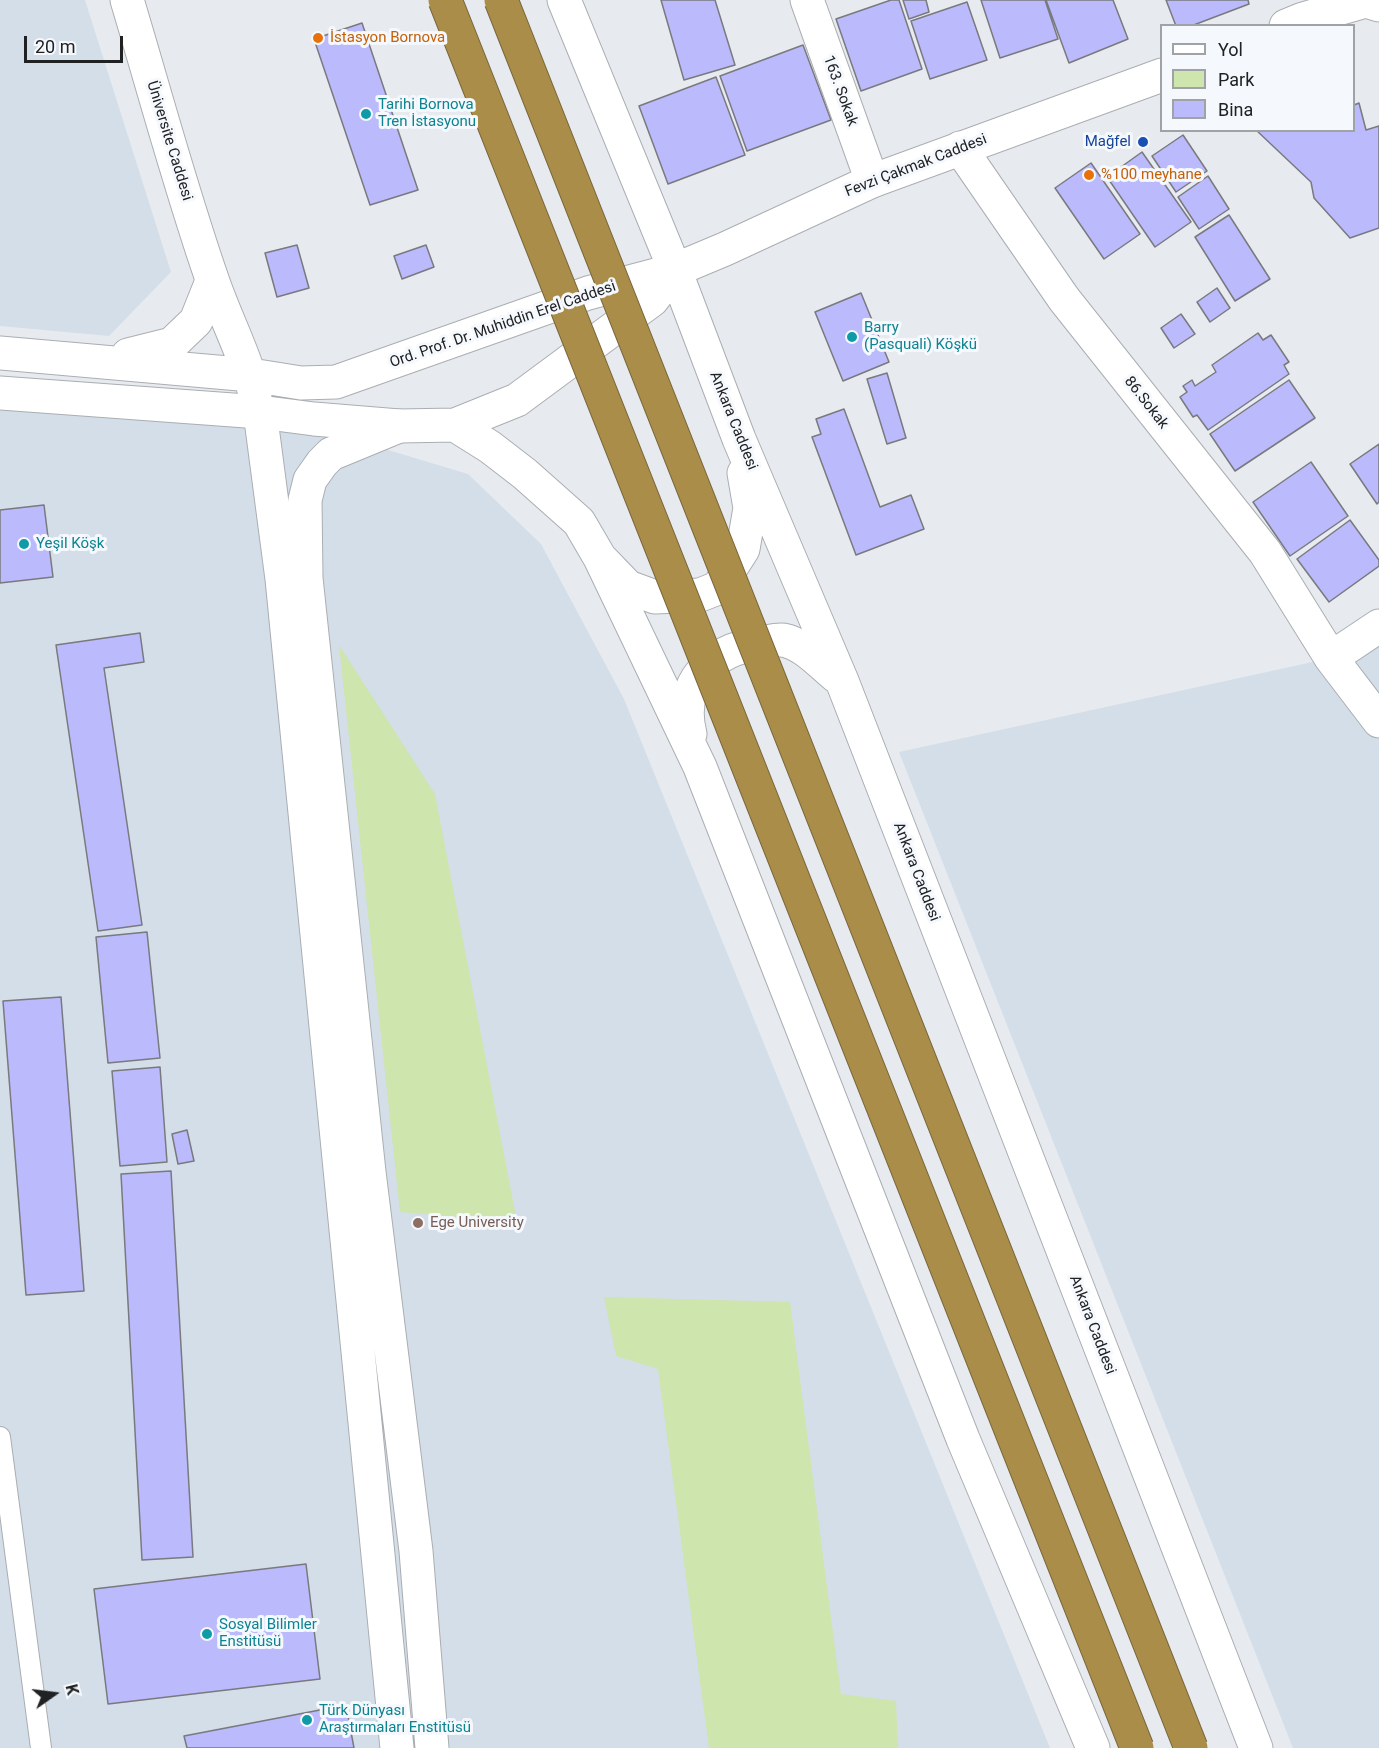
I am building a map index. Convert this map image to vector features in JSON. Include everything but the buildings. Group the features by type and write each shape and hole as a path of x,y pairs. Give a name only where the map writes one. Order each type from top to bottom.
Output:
{"highway":[{"path":"445,0 1137,1748"},
{"path":"501,0 1191,1748"}],"main road":[{"name":"Üniversite Caddesi","path":"127,0 212,281 251,375 260,412 282,579 397,1748"},
{"name":"Ankara Caddesi","path":"564,0 675,270 739,439 842,681 1256,1748"},
{"name":"163. Sokak","path":"807,0 872,181"},
{"path":"1291,24 1366,1 1379,5"},
{"name":"Fevzi Çakmak Caddesi","path":"675,270 872,181 1160,75"},
{"name":"86.Sokak","path":"960,148 1064,299 1265,552 1331,658 1379,721"},
{"path":"0,393 260,412 399,426 455,425 517,400 652,300 675,270"},
{"name":"Ord. Prof. Dr. Muhiddin Erel Caddesi","path":"0,352 251,375 301,383 336,382 588,293 675,270"},
{"path":"107,361 172,344 196,321 212,281"},
{"path":"455,425 490,447 538,485 579,522 600,558 700,767 963,1439 1093,1748"},
{"path":"399,426 331,454 322,462 310,480 305,500 306,578 368,1160 416,1551 432,1748"},
{"path":"600,558 628,587 655,597 700,596 718,588 743,549 750,508 739,439"},
{"path":"1331,658 1379,626"},
{"path":"700,767 686,719 689,692 700,672 724,654 748,645 783,640 804,649 842,681"}],"lane":[{"path":"0,1437 41,1748"}],"shaded area":[{"path":"0,0 85,0 171,272 109,336 0,326"},
{"name":"Ege University","path":"0,405 315,428 468,474 541,544 624,699 1050,1748 0,1748"},
{"path":"1379,627 1379,1748 1293,1748 899,752 1331,658"}],"green space":[{"path":"339,645 435,794 517,1222 400,1212"},
{"path":"604,1297 790,1302 841,1694 896,1701 898,1748 709,1748 658,1369 616,1356"}],"place":[{"name":"İstasyon Bornova","path":"318,38"},
{"name":"Tarihi Bornova Tren İstasyonu","path":"366,114"},
{"name":"Mağfel","path":"1143,142"},
{"name":"%100 meyhane","path":"1089,175"},
{"name":"Barry (Pasquali) Köşkü","path":"852,337"},
{"name":"Yeşil Köşk","path":"24,544"},
{"name":"Ege University","path":"418,1223"},
{"name":"Sosyal Bilimler Enstitüsü","path":"207,1634"},
{"name":"Türk Dünyası Araştırmaları Enstitüsü","path":"307,1720"}]}
